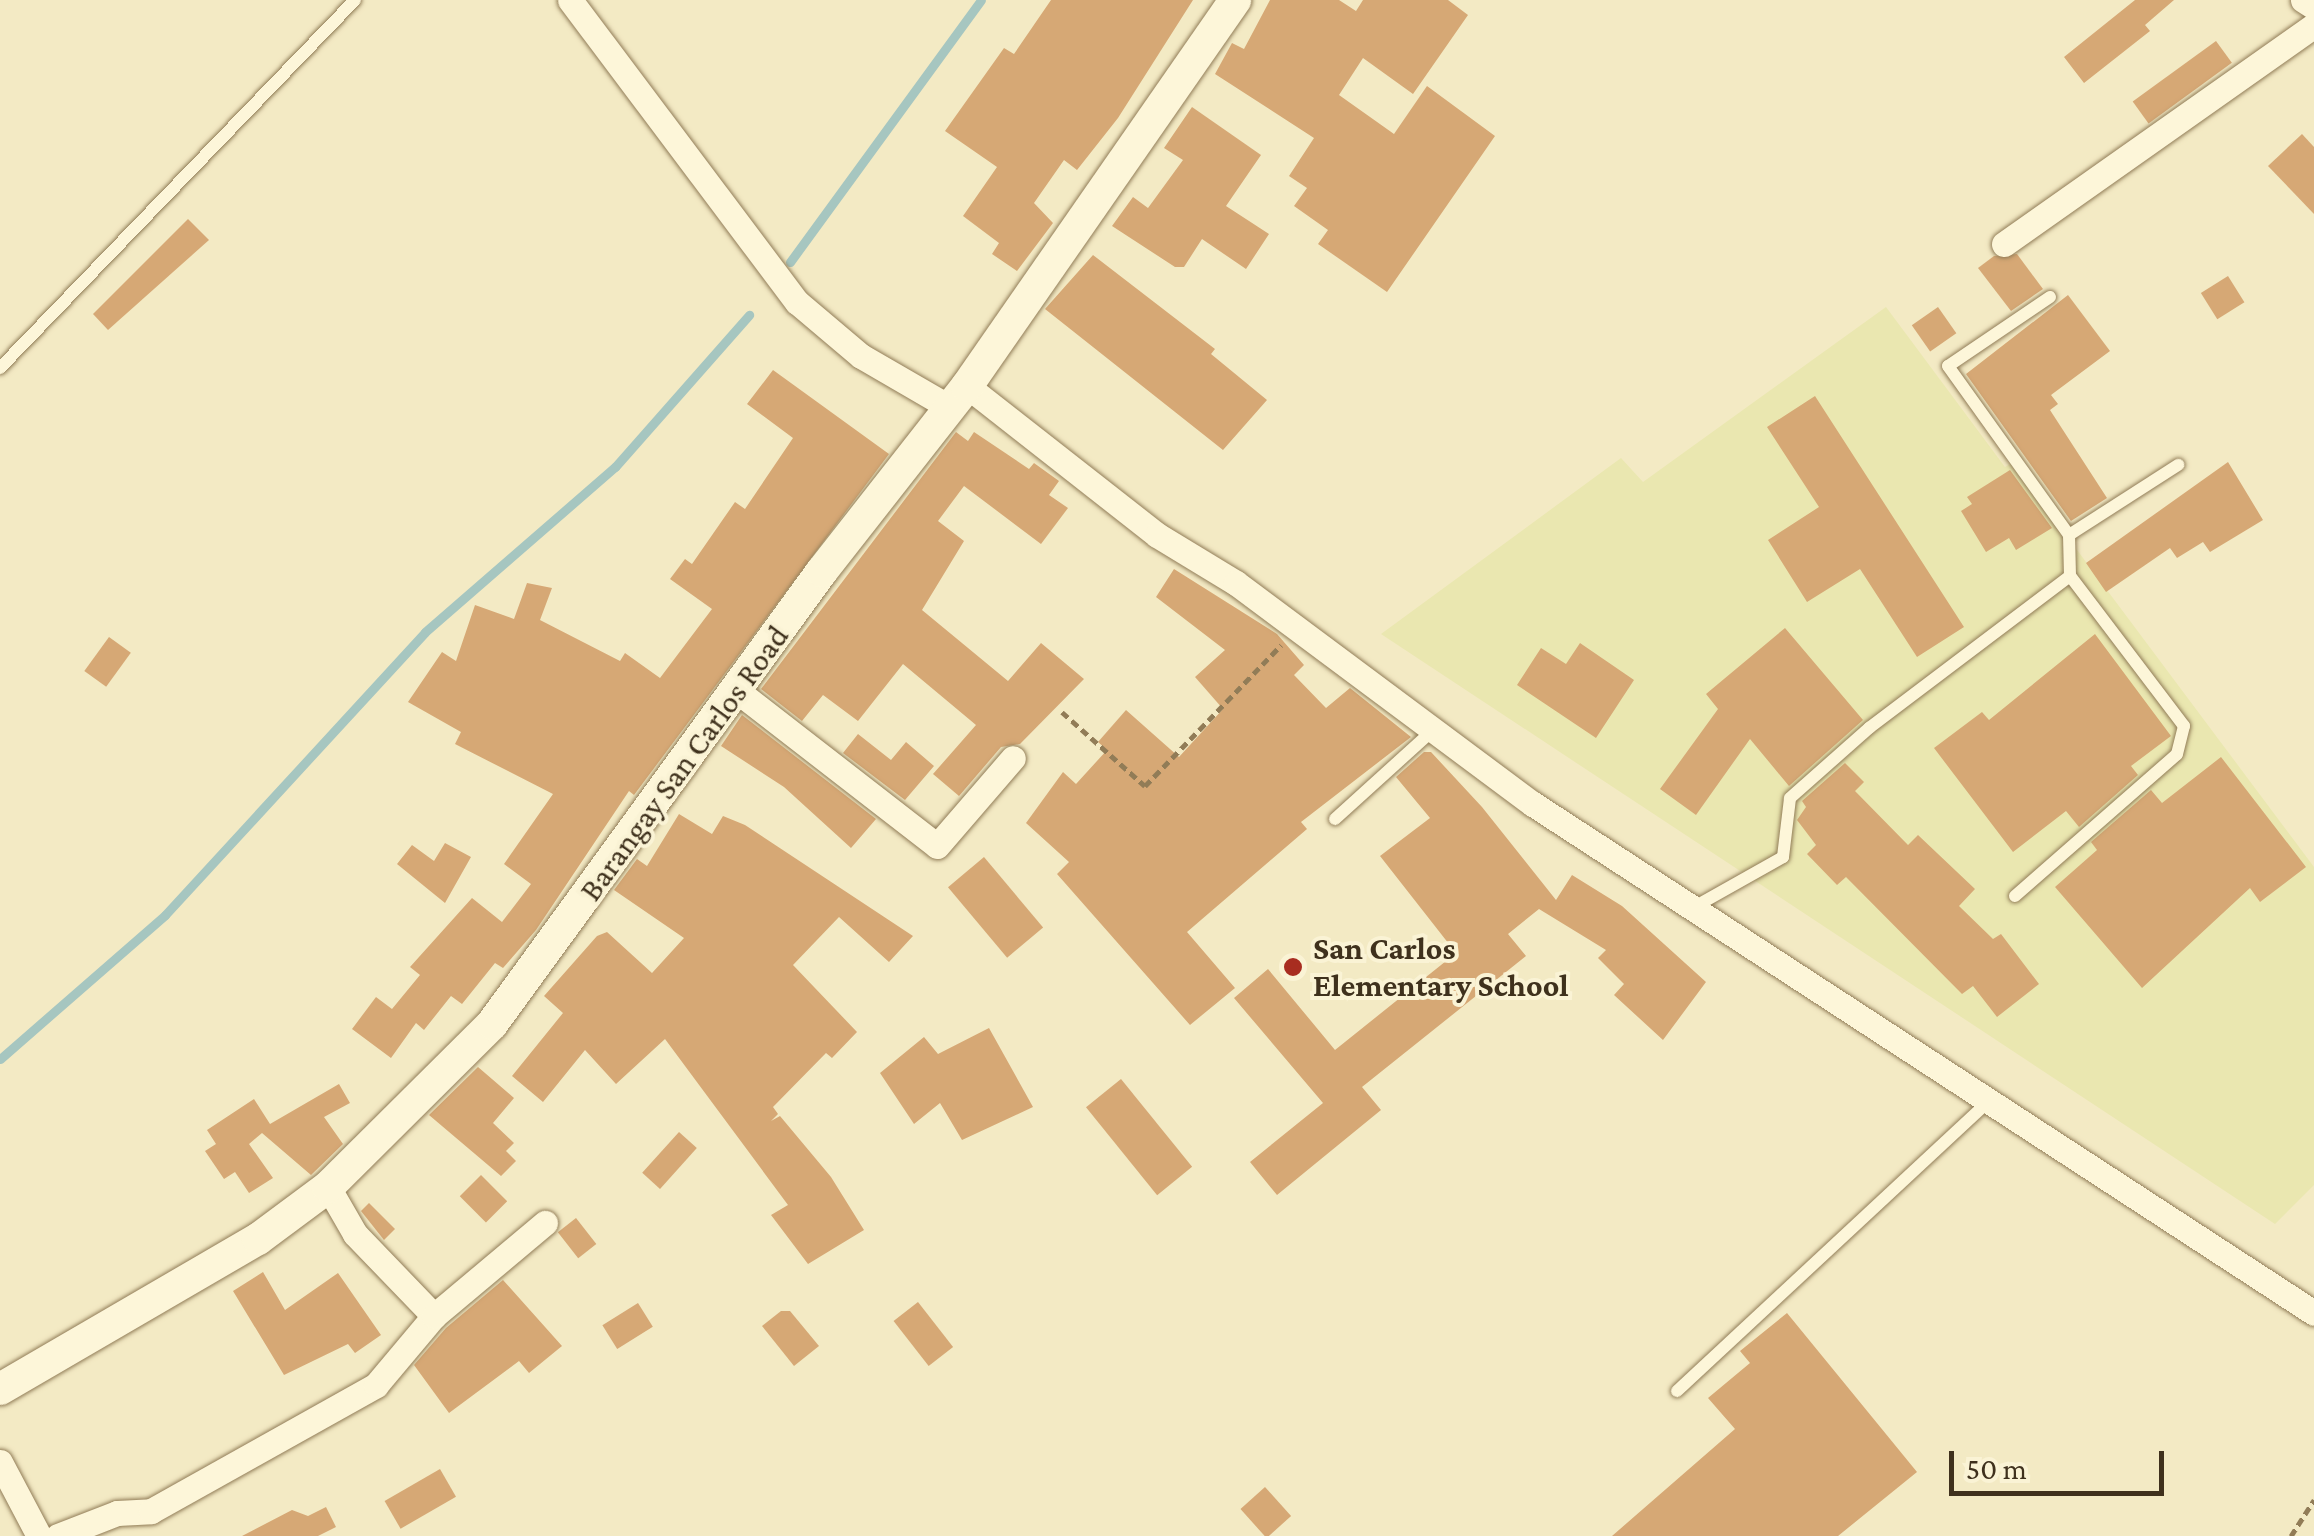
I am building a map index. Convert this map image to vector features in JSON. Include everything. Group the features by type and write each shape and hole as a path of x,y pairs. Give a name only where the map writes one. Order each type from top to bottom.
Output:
{"street":[{"path":"570,0 797,302 860,356 958,397 1296,629 1432,730 1987,1103 2314,1313"},
{"name":"Barangay San Carlos Road","path":"0,1390 258,1240 328,1187 530,979 736,690 958,397 1236,0"},
{"path":"2304,0 2314,7"},
{"path":"2004,244 2314,25"},
{"path":"736,690 937,846 1013,758"},
{"path":"328,1187 355,1234 434,1316"},
{"path":"58,1536 117,1513 151,1512 376,1385 434,1316 545,1224"},
{"path":"0,1462 39,1536"}],"lane":[{"path":"0,368 356,0"},
{"path":"2016,896 2177,754 2184,726 2070,576 2070,536 1948,366 2050,297"},
{"path":"2070,536 2178,465"},
{"path":"1696,906 1783,856 1790,798 1869,728 2070,576"},
{"path":"1335,819 1432,730"},
{"path":"1677,1392 1987,1103"}],"path":[{"path":"1062,712 1145,786 1296,629"},
{"path":"2290,1536 2314,1500"}],"shaded area":[{"path":"1886,307 2005,467 2012,463 2314,867 2314,1185 2275,1224 1381,634 1621,458 1643,482"}],"building":[{"path":"1051,0 1193,0 1118,118 1077,170 1064,160 1034,203 1053,223 1017,271 992,254 999,243 963,216 997,167 945,131 1004,48 1014,54"},
{"path":"1270,0 1339,0 1356,11 1363,0 1448,0 1468,15 1413,94 1363,58 1339,95 1394,134 1427,86 1495,136 1387,292 1318,244 1328,230 1294,206 1307,188 1289,176 1314,138 1215,74 1232,43 1244,49"},
{"path":"2135,0 2174,0 2145,25 2150,31 2084,83 2064,57"},
{"path":"2216,41 2232,63 2149,123 2133,102"},
{"path":"1192,107 1261,155 1226,206 1269,234 1246,269 1202,239 1184,267 1175,267 1112,226 1133,197 1148,208 1183,160 1164,148"},
{"path":"2302,134 2314,147 2314,214 2268,166"},
{"path":"188,219 209,240 108,330 93,314"},
{"path":"2017,254 2043,289 2011,311 1978,268 1994,256"},
{"path":"1093,255 1215,349 1211,354 1267,400 1223,450 1045,309"},
{"path":"2228,276 2244,302 2217,319 2201,293"},
{"path":"2068,295 2110,351 2051,395 2058,404 2050,410 2107,498 2071,521 1966,374"},
{"path":"1938,307 1956,333 1930,352 1912,325"},
{"path":"773,370 889,454 634,795 629,791 536,930 503,968 495,963 462,1004 451,996 424,1030 416,1023 391,1058 352,1029 376,997 392,1009 420,975 410,967 472,898 502,922 531,884 504,864 553,794 455,744 461,732 408,702 442,652 456,661 475,605 514,619 527,583 552,588 540,620 620,661 625,653 660,678 712,609 670,579 685,559 692,564 735,502 745,509 793,438 747,404"},
{"path":"1815,396 1964,627 1917,657 1860,569 1807,602 1768,540 1819,507 1767,427"},
{"path":"956,432 968,441 974,432 1029,469 1034,463 1059,481 1049,495 1068,508 1041,544 964,486 938,521 964,541 922,610 1008,681 1041,643 1084,679 1020,744 1001,747 959,796 933,774 976,725 903,664 858,721 823,695 802,721 761,689"},
{"path":"2228,462 2263,520 2210,552 2203,542 2177,558 2170,548 2106,592 2086,563"},
{"path":"2010,470 2052,528 2016,550 2009,538 1986,552 1961,511 1972,504 1967,497"},
{"path":"1174,569 1277,634 1304,665 1294,675 1326,708 1350,688 1411,737 1301,822 1307,829 1187,932 1235,988 1190,1025 1057,874 1069,862 1026,823 1063,772 1076,784 1107,750 1098,742 1126,710 1179,757 1223,709 1195,677 1225,650 1156,597"},
{"path":"1785,628 1863,720 1789,786 1750,739 1696,815 1660,789 1718,709 1706,694"},
{"path":"2095,634 2171,736 2131,766 2138,775 2079,827 2066,811 2013,852 1934,748 1982,712 1989,720"},
{"path":"109,637 131,653 106,687 84,671"},
{"path":"1580,643 1634,680 1596,738 1517,685 1541,648 1566,664"},
{"path":"742,715 876,819 851,848 784,787 721,746"},
{"path":"858,734 891,760 906,742 934,766 905,800 843,753"},
{"path":"1424,752 1431,752 1482,807 1556,900 1572,875 1622,906 1706,982 1663,1040 1614,995 1624,984 1598,958 1606,950 1539,909 1508,934 1526,956 1362,1087 1381,1110 1277,1195 1250,1162 1323,1103 1234,998 1268,969 1335,1050 1456,953 1380,856 1430,818 1396,777"},
{"path":"2221,757 2306,867 2260,902 2250,888 2142,988 2055,887 2097,850 2091,842 2151,790 2162,803"},
{"path":"1845,763 1864,782 1855,791 1908,845 1918,835 1975,889 1959,906 1993,939 2001,934 2039,984 1997,1017 1973,986 1962,994 1846,877 1837,885 1807,854 1816,845 1797,820 1806,807 1802,801"},
{"path":"679,814 712,834 723,816 745,825 913,936 889,962 839,917 793,965 857,1032 832,1058 826,1053 773,1107 778,1114 771,1121 780,1116 831,1177 864,1230 808,1264 771,1215 788,1205 665,1039 616,1084 585,1050 543,1102 512,1076 563,1013 544,996 597,936 607,932 652,973 684,938 614,890 637,859 647,866"},
{"path":"445,843 471,857 445,903 397,864 412,845 434,861"},
{"path":"984,857 1043,927 1007,958 948,887"},
{"path":"989,1028 1033,1107 962,1140 940,1103 914,1124 880,1073 924,1037 938,1054"},
{"path":"478,1067 514,1098 493,1123 514,1143 506,1151 516,1161 501,1176 429,1115"},
{"path":"1121,1079 1192,1167 1157,1195 1086,1107"},
{"path":"339,1084 350,1103 324,1117 343,1144 311,1175 262,1133 249,1144 273,1178 249,1193 235,1172 224,1179 205,1151 216,1144 207,1130 254,1099 270,1124"},
{"path":"679,1132 697,1148 660,1189 642,1173"},
{"path":"481,1175 507,1201 486,1222 460,1196"},
{"path":"369,1203 395,1229 384,1240 361,1211"},
{"path":"576,1218 596,1244 578,1258 558,1232"},
{"path":"263,1272 285,1310 338,1273 381,1335 355,1353 348,1344 284,1375 233,1291"},
{"path":"503,1280 562,1346 529,1373 519,1361 449,1413 414,1365 446,1328"},
{"path":"918,1302 953,1347 929,1366 894,1321"},
{"path":"638,1303 653,1327 617,1349 602,1325"},
{"path":"781,1311 790,1311 819,1346 794,1366 762,1326"},
{"path":"1787,1313 1917,1472 1838,1536 1612,1536 1735,1429 1708,1398 1750,1363 1740,1351"},
{"path":"440,1469 456,1497 401,1529 385,1501"},
{"path":"1265,1487 1291,1516 1265,1536 1240,1509"},
{"path":"326,1507 336,1527 318,1536 242,1536 292,1510 308,1516"}],"waterway":[{"path":"790,262 981,0"},
{"path":"0,1059 165,915 425,632 615,467 749,315"}],"place":[{"name":"San Carlos Elementary School","path":"1293,967"}]}
